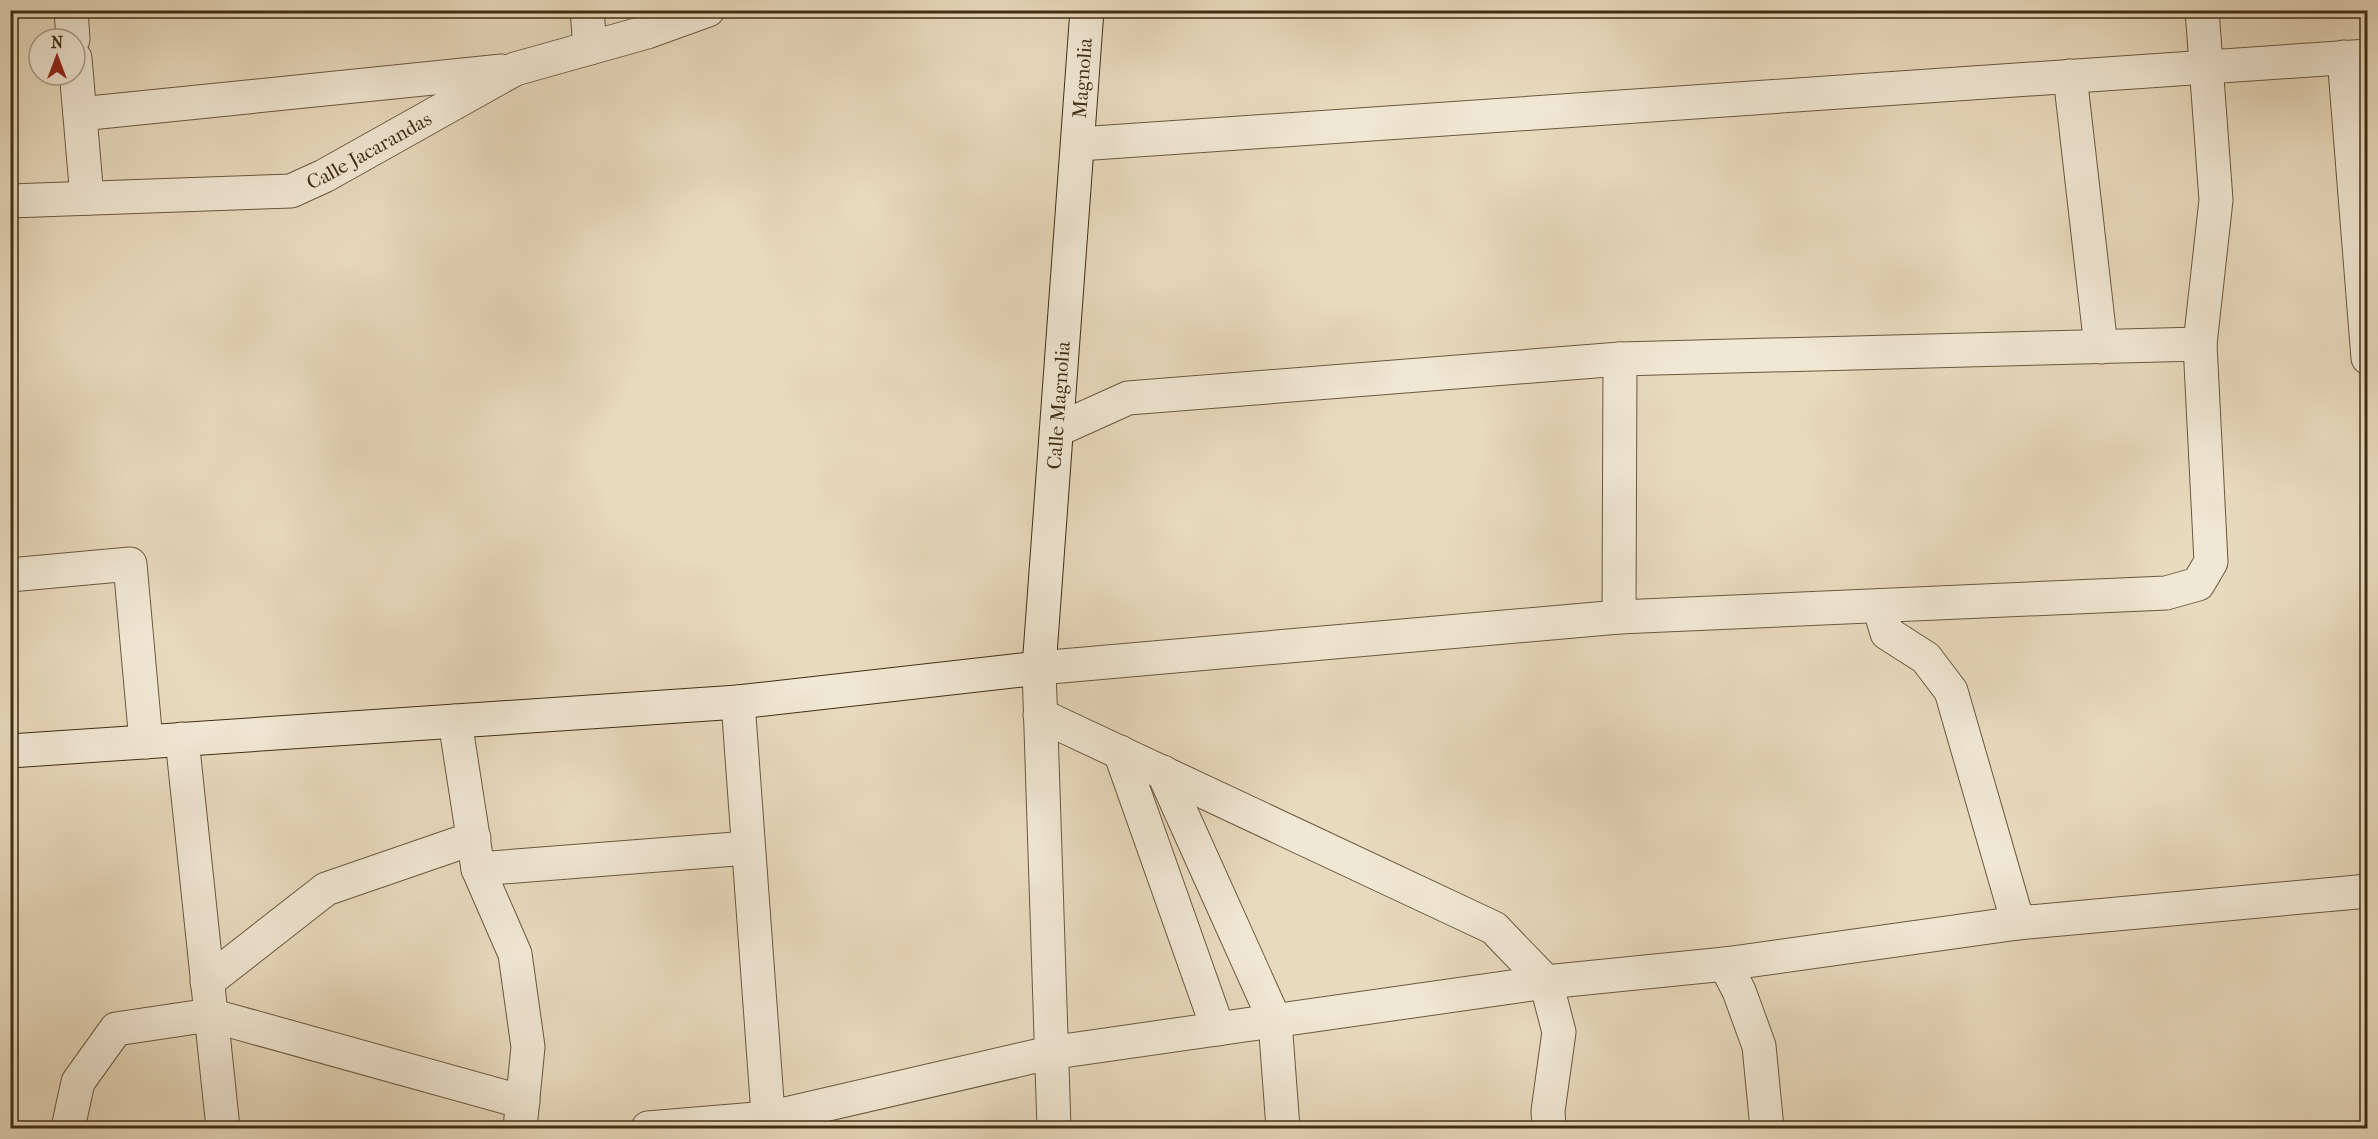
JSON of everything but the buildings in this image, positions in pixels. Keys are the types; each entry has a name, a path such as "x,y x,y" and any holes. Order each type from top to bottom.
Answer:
{"street":[{"path":"71,10 72,27"},
{"path":"587,10 590,48"},
{"name":"Calle Jacarandas","path":"10,201 291,191 324,176 515,69 590,48 708,10"},
{"name":"Magnolia","path":"1079,144 1087,10"},
{"path":"10,751 738,702 1039,668 1619,617 2166,593 2198,584 2211,562 2200,344 2216,200 2204,67 2202,10"},
{"path":"1079,144 2356,56 2367,358"},
{"path":"80,114 515,69"},
{"path":"2070,76 2101,347"},
{"path":"78,87 87,198"},
{"name":"Calle Magnolia","path":"1054,1128 1039,668 1079,144"},
{"path":"1057,430 1128,398 1620,359 2200,344"},
{"path":"1619,617 1620,359"},
{"path":"10,575 130,564 146,742"},
{"path":"1879,606 1887,633 1926,658 1951,691 2018,923"},
{"path":"738,702 769,1123"},
{"path":"1040,715 1494,928 1546,982 1559,1032 1548,1111 1550,1128"},
{"path":"68,1128 78,1082 116,1029 210,1015 522,1115 528,1047 515,954 476,853 455,721"},
{"path":"182,739 223,1128"},
{"path":"1120,752 1218,1029"},
{"path":"1163,772 1275,1020 1283,1128"},
{"path":"207,982 326,889 476,853 748,848"},
{"path":"648,1128 769,1123 1050,1053 1546,982 1725,964 2018,923 2367,891"},
{"path":"1725,964 1740,991 1759,1046 1767,1128"}]}
